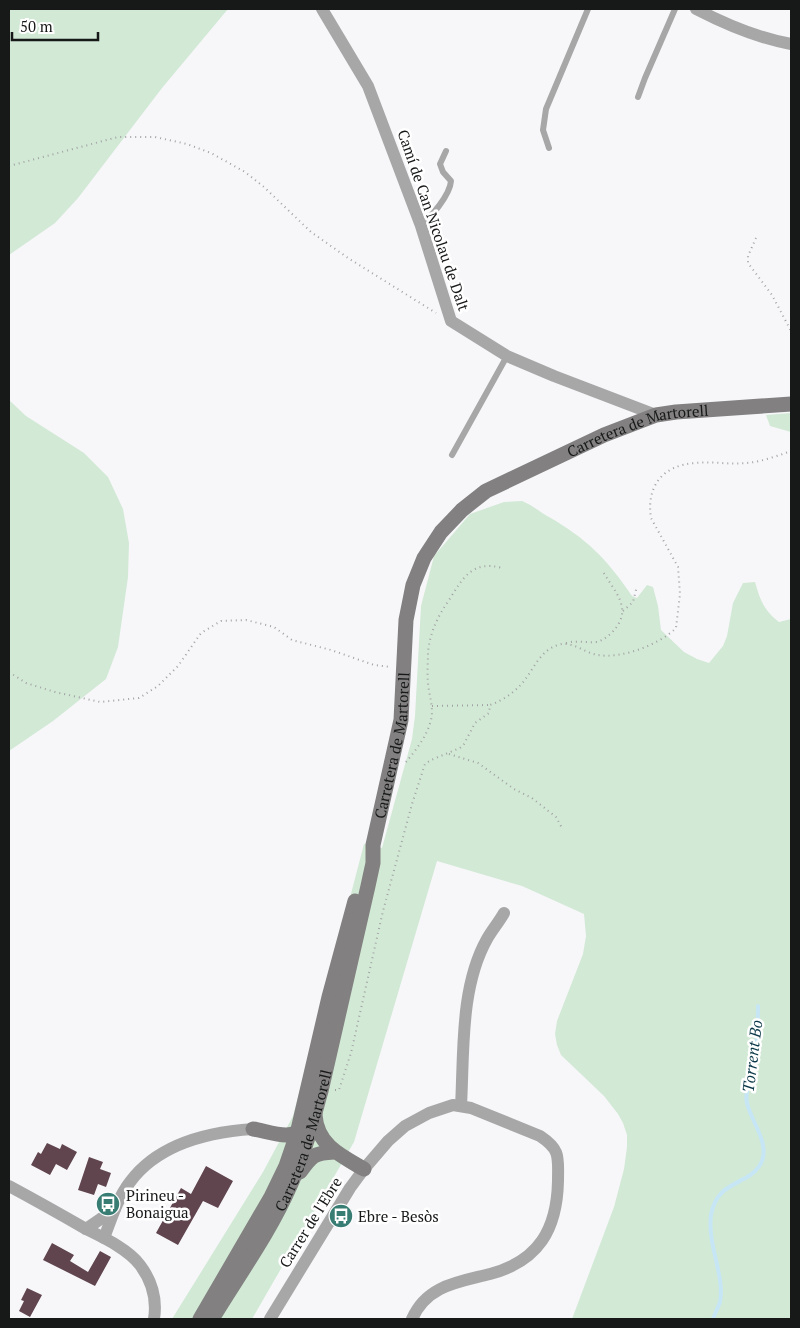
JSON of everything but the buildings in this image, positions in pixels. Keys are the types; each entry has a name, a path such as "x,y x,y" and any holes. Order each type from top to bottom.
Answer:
{"main road":[{"name":"Carretera de Martorell","path":"212,1319 263,1236 292,1182 303,1152 309,1111 321,1091 373,863 373,845 401,720 406,620 413,585 431,545 452,519 473,500 505,482 604,435 656,415 791,404"},
{"path":"200,1319 272,1197 288,1161 297,1134 309,1111 329,996 348,924 373,845"},
{"path":"297,1134 305,1126 312,1103 321,1091"},
{"path":"280,1129 309,1111"},
{"path":"309,1111 320,1133 334,1152 364,1169"},
{"path":"253,1129 268,1125 297,1134 300,1138 299,1156 292,1182"},
{"path":"280,1129 286,1145 288,1161"},
{"path":"292,1182 311,1157 320,1152 334,1152"}],"street":[{"name":"Camí de Can Nicolau de Dalt","path":"322,9 368,86 421,226 451,322 507,356 656,415"},
{"path":"696,9 760,38 791,44"},
{"path":"412,1319 424,1301 436,1291 456,1281 492,1273 514,1265 532,1253 544,1240 556,1206 558,1161 554,1147 540,1136 472,1108 461,1106 468,998 478,961 487,939 504,913"},
{"name":"Carrer de l'Ebre","path":"270,1319 334,1213 364,1169 388,1141 405,1126 429,1113 447,1106 461,1106"},
{"path":"104,1238 115,1210 129,1183 142,1168 157,1157 194,1139 214,1133 253,1129"},
{"path":"9,1186 104,1238 141,1265 154,1291 156,1307 154,1319"},
{"path":"86,1229 115,1210"},
{"path":"115,1210 118,1247"}],"lane":[{"path":"549,148 543,130 546,109 588,9"},
{"path":"638,97 675,9"},
{"path":"421,226 450,188 451,181 440,168 446,150"},
{"path":"452,455 507,356"}],"path":[{"path":"9,166 118,138 155,137 173,140 203,150 245,172 264,187 311,232 348,258 451,322"},
{"path":"756,238 748,256 748,263 772,295 791,331"},
{"path":"566,643 596,655 616,655 652,645 676,628 680,594 678,567 651,518 650,508 651,492 661,477 686,464 705,462 748,463 791,451"},
{"path":"390,775 405,762 420,744 431,722 432,706 428,683 428,654 436,619 457,585 468,573 488,565 502,568"},
{"path":"432,706 490,705 512,694 548,650 557,645 572,641 597,642 612,633 619,624 623,611 620,599 602,570"},
{"path":"623,611 634,602 637,586"},
{"path":"9,672 26,683 55,692 100,702 140,698 158,686 178,666 202,632 221,621 246,620 274,627 292,640 331,650 374,665 404,668"},
{"path":"321,1091 339,1090 351,1053 384,911 412,804 425,764 449,754 464,744 475,723 489,713 490,705"},
{"path":"449,754 478,763 514,789 532,798 556,817 562,828"}],"green space":[{"path":"9,9 228,9 162,88 78,198 55,223 9,255"},
{"path":"9,400 26,416 84,453 108,477 123,509 129,543 128,577 118,647 106,679 53,721 9,751"},
{"path":"791,413 791,432 770,426 766,415"},
{"path":"522,501 562,525 585,542 614,571 632,596 637,598 647,585 653,587 661,630 684,652 697,659 709,663 723,646 727,636 733,603 743,583 755,582 763,604 779,622 791,619 791,1319 572,1319 614,1207 624,1169 627,1147 627,1135 618,1114 604,1096 561,1055 557,1045 555,1034 557,1021 583,954 586,936 584,914 522,886 437,861 354,1142 252,1319 172,1319 263,1172 293,1116 364,844 382,848 412,739 421,606 434,556 470,514 504,502"}],"waterway":[{"name":"Torrent Bo","path":"713,1319 720,1302 721,1292 710,1226 714,1204 719,1195 726,1189 754,1172 760,1165 763,1157 764,1150 760,1134 749,1110 746,1098 755,1055 758,1006"}],"place":[{"name":"Pirineu - Bonaigua","path":"108,1204"},
{"name":"Ebre - Besòs","path":"341,1216"}]}
